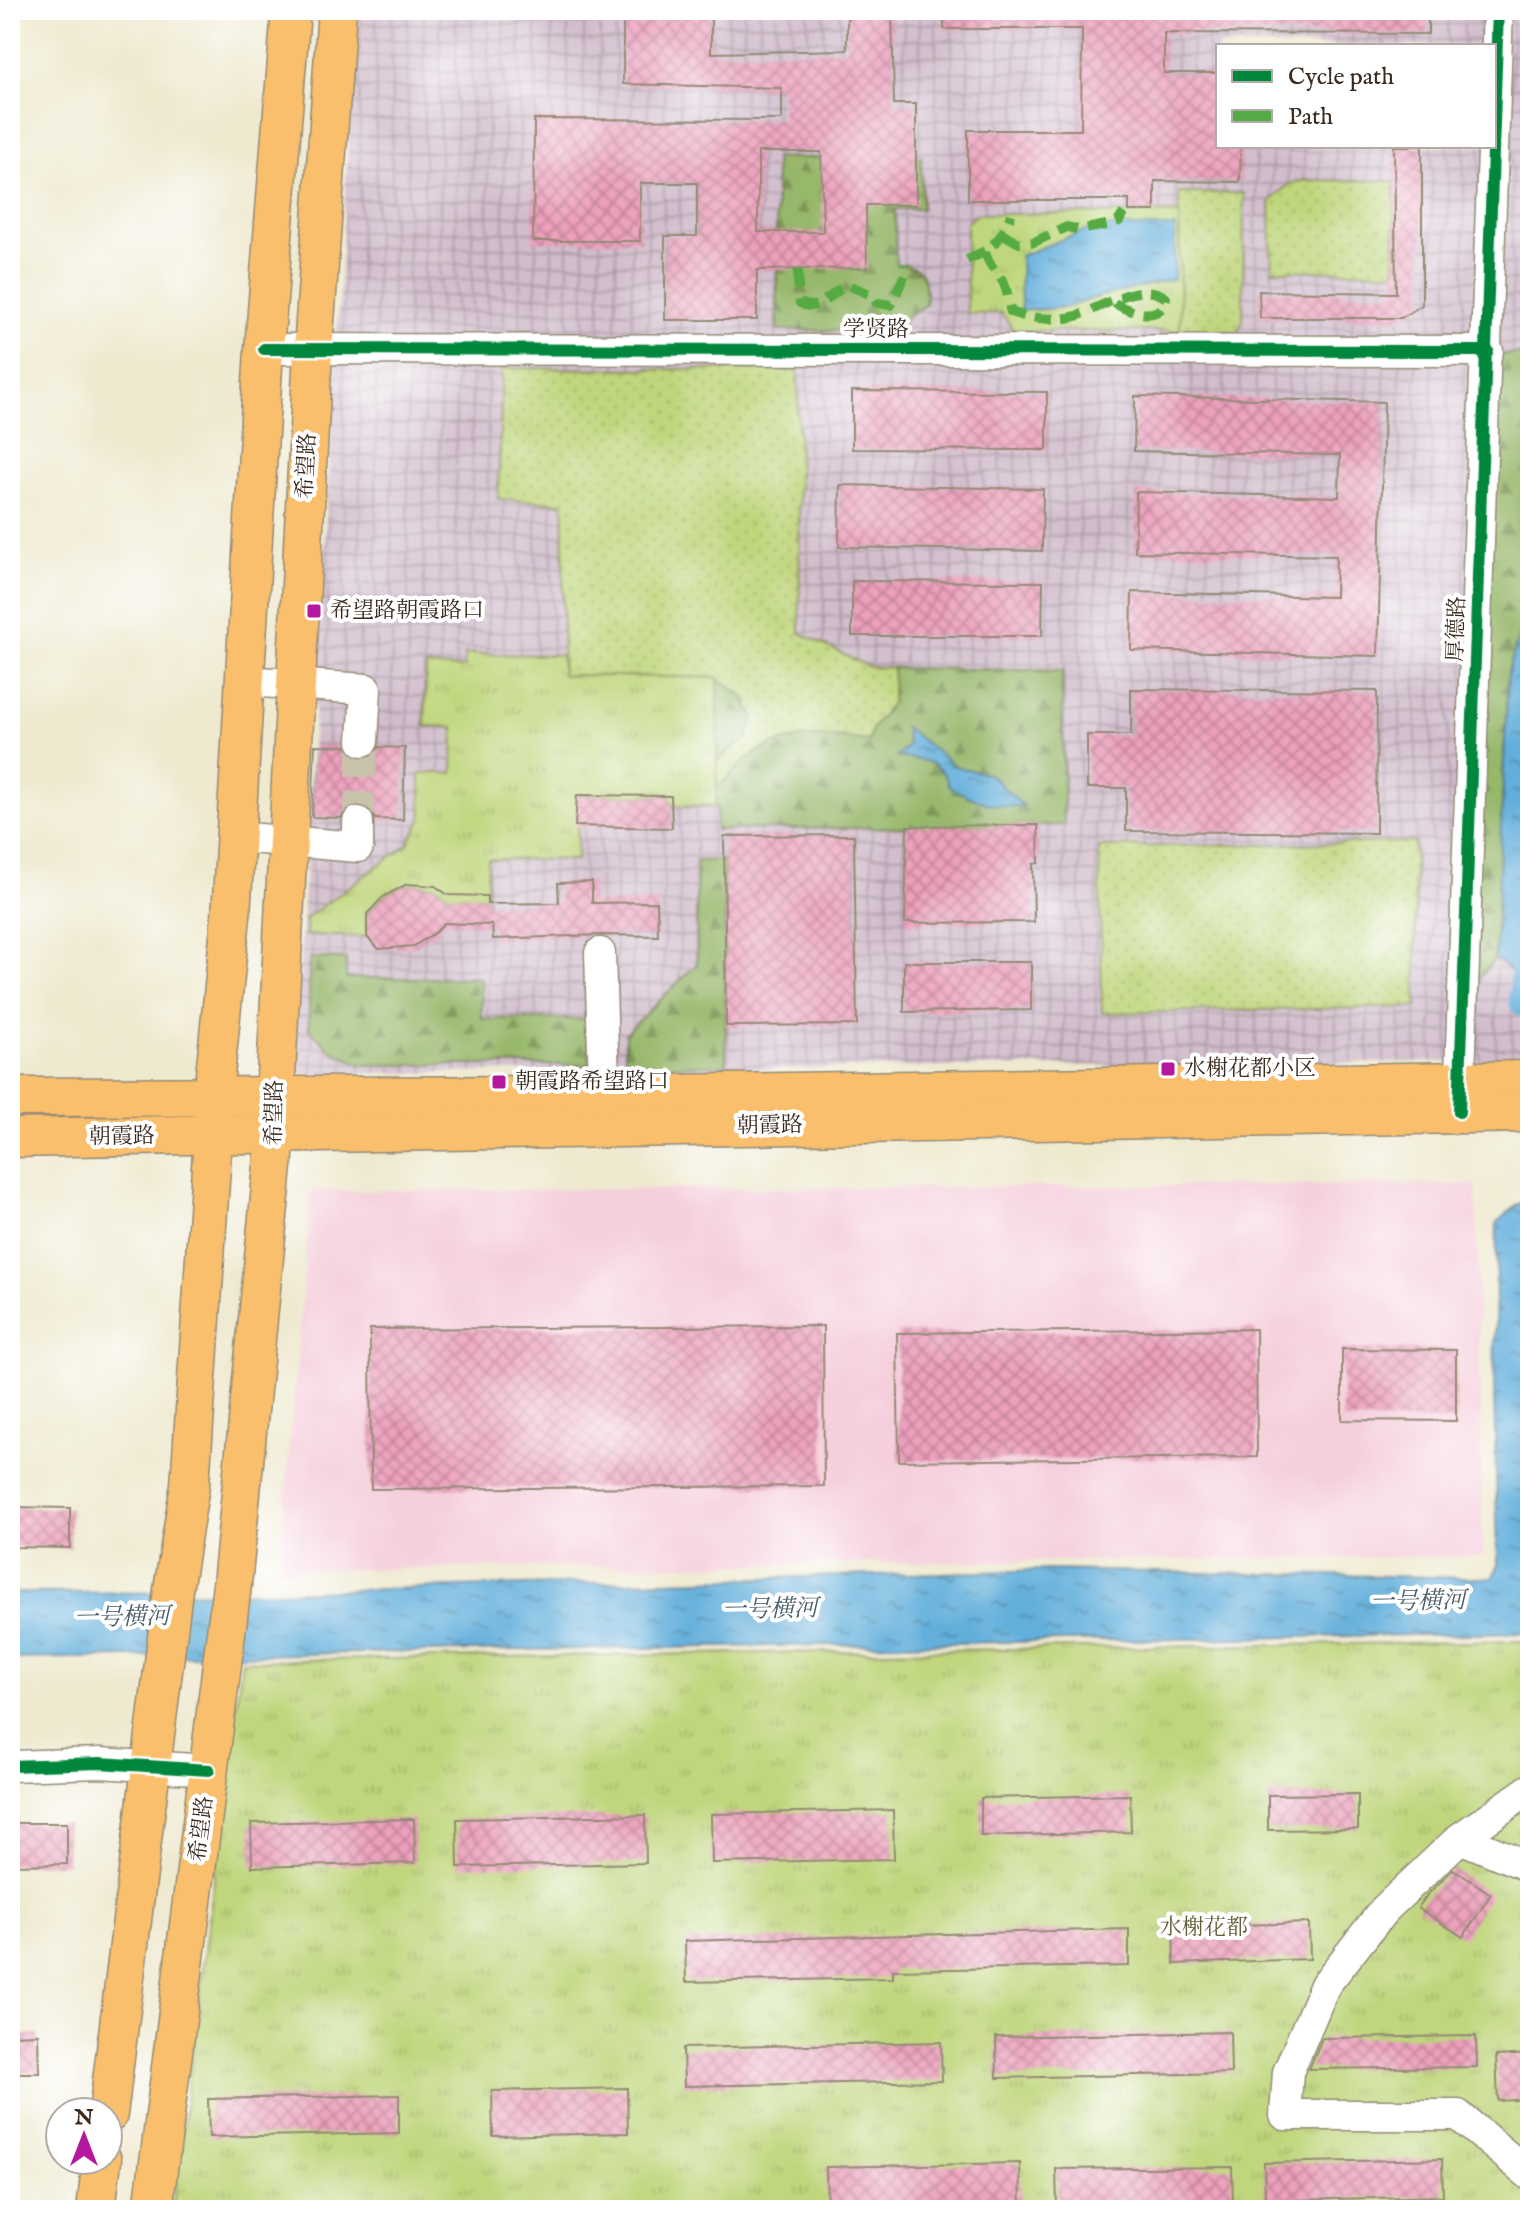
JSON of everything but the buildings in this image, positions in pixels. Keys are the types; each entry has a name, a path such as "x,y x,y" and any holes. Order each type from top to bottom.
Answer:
{"main road":[{"path":"110,2096 173,1590 190,1485 213,1136 213,1095 231,916 264,349 291,10"},
{"name":"希望路","path":"153,2210 223,1668 276,1135 275,1096 313,350 337,10"},
{"name":"朝霞路","path":"10,1138 276,1135 605,1112 1459,1096 1530,1080"},
{"name":"朝霞路","path":"10,1097 275,1096 605,1112"},
{"name":"朝霞路","path":"1459,1096 1530,1113"},
{"path":"96,2210 100,2176"}],"street":[{"name":"厚德路","path":"1496,78 1498,10"},
{"name":"厚德路","path":"1459,1096 1494,148"},
{"name":"学贤路","path":"264,349 1488,351"},
{"path":"244,681 366,689 363,741"},
{"path":"235,837 358,847 358,822"},
{"path":"600,953 605,1112"},
{"path":"10,1766 152,1765 209,1770"},
{"path":"1530,1789 1460,1838 1384,1910 1325,1985 1288,2072 1285,2115 1458,2115 1530,2175"},
{"path":"1460,1838 1530,1867"}],"shaded area":[{"path":"359,10 1530,10 1530,1061 293,1074 348,148"},
{"path":"1476,1184 1483,1556 279,1570 311,1191"}],"green space":[{"path":"921,157 922,209 895,209 896,264 913,267 922,275 926,304 888,331 778,330 775,158"},
{"path":"1306,180 1394,181 1395,272 1272,270 1270,202 1289,184"},
{"path":"1179,193 1244,193 1243,320 1238,331 1180,331"},
{"path":"1179,213 1180,331 1014,331 1002,313 967,314 966,223 977,214"},
{"path":"1497,354 1530,354 1530,599 1508,672 1495,959 1471,987"},
{"path":"502,368 798,370 800,633 869,667 1062,671 907,826 716,830 718,678 562,675 564,503 498,499"},
{"path":"465,654 561,655 562,675 718,678 716,806 671,805 670,796 578,795 577,860 488,859 487,896 447,895 435,886 407,884 383,897 367,914 367,937 306,935 306,918 407,845 422,819 420,773 453,773 454,727 425,726 426,666 464,668"},
{"path":"893,668 1062,671 1064,825 716,830 716,789 748,758 781,742 795,739 839,737 869,741 872,729 892,702","holes":["906,728 955,766 1011,795 1022,806 946,774 928,760 898,757 908,746"]},
{"path":"718,678 744,697 754,717 748,738 716,761"},
{"path":"1414,842 1417,1007 1102,1013 1099,847"},
{"path":"724,860 726,1065 625,1066 625,1034 697,964 696,861"},
{"path":"309,958 346,959 346,978 481,978 482,1019 589,1019 589,1065 363,1065 333,1052 309,1029"},
{"name":"水榭花都","path":"1530,1641 1530,2210 172,2210 242,1661"}],"water":[{"path":"1112,227 1175,227 1174,279 1067,307 1021,311 1020,256 1084,231"},
{"path":"1530,599 1529,985 1495,959 1508,672"},
{"path":"905,727 955,766 990,775 1023,806 994,805 967,796 949,786 941,771 929,762 897,757 908,746"},
{"name":"一号横河","path":"1524,1200 1530,1203 1530,1633 10,1659 10,1593 275,1592 1048,1570 1493,1578 1498,1566 1494,1388 1497,1222"}],"waterway":[{"path":"1528,1000 1530,950"}],"tunnel":[{"path":"358,822 363,741"}],"marked path":[{"path":"1003,234 1019,243 1034,242 1067,227 1080,230 1112,224 1119,221 1124,213"},
{"path":"967,260 995,243 1011,214"},
{"path":"985,252 1004,284 1011,312 1017,314 1067,318 1090,311 1103,305 1116,299 1130,294 1143,291 1155,292 1166,298 1163,306 1150,313 1133,311 1124,308 1117,304 1110,300"},
{"path":"798,270 798,296 800,303 807,306 820,304 848,285 872,295 877,303 891,305 905,274 905,264"}],"cycle path":[{"path":"1496,67 1498,10"},
{"path":"1459,1112 1493,148"},
{"path":"264,349 1488,351"},
{"path":"10,1766 100,1763 209,1770"}],"place":[{"name":"希望路朝霞路口","path":"314,611"},
{"name":"水榭花都小区","path":"1168,1069"},
{"name":"朝霞路希望路口","path":"499,1082"}]}
